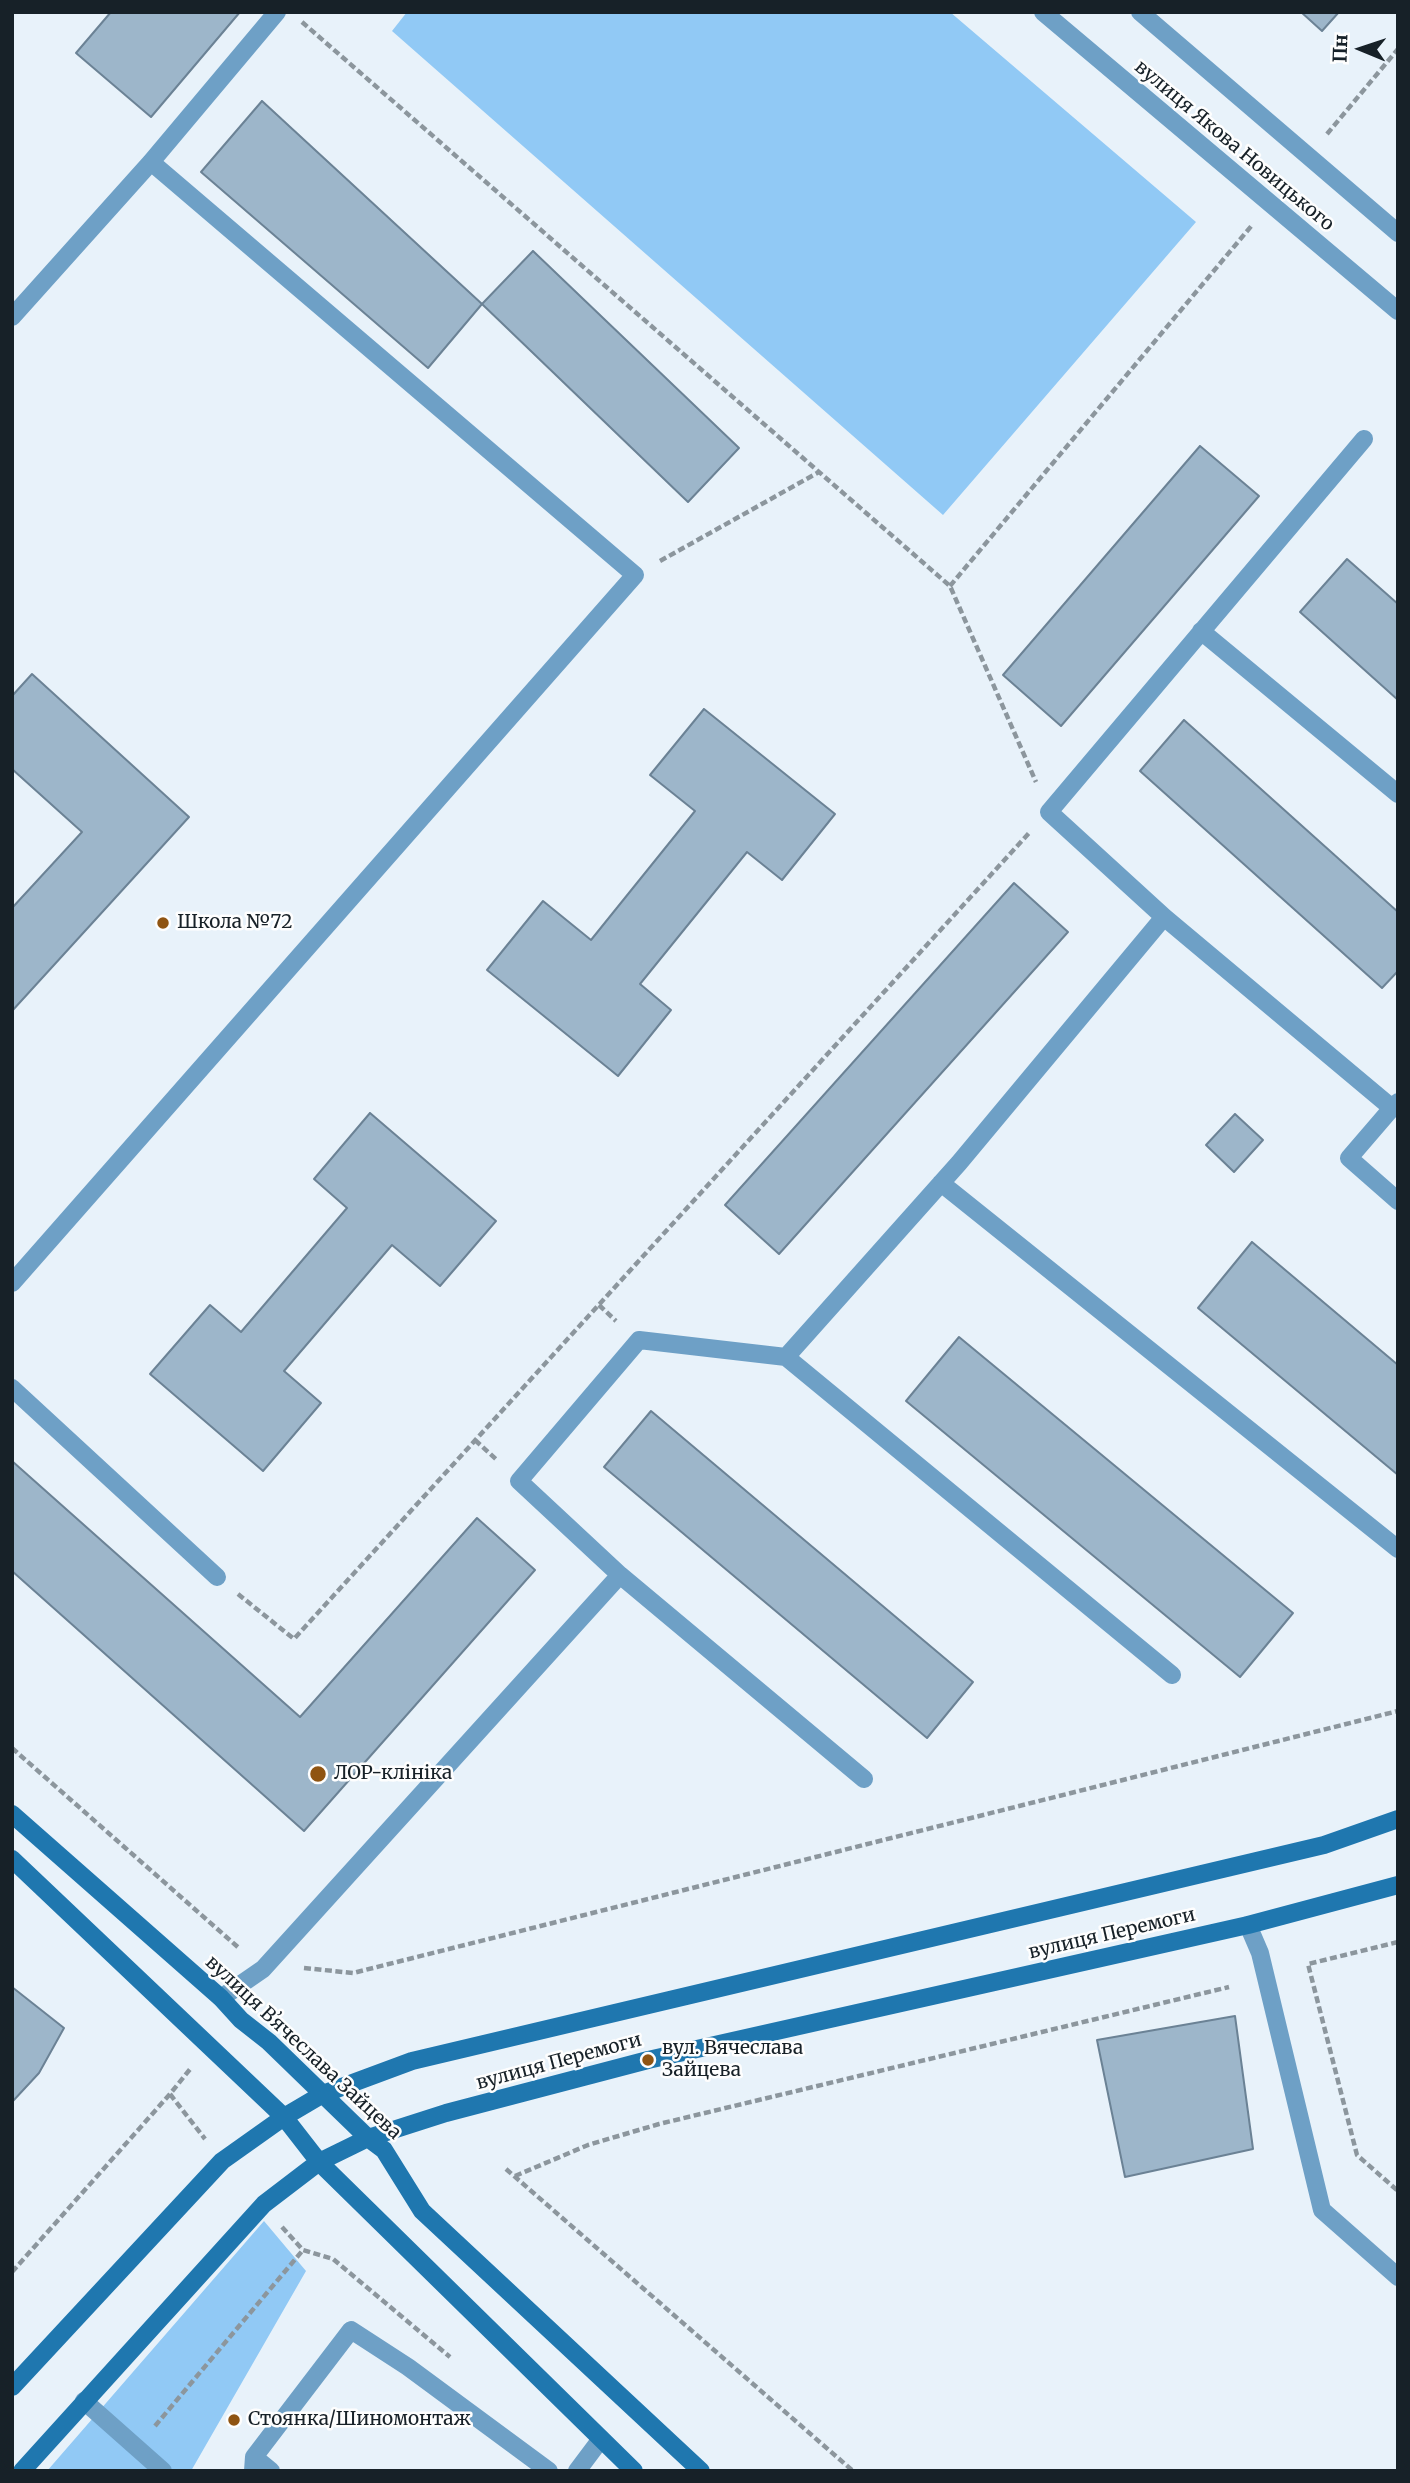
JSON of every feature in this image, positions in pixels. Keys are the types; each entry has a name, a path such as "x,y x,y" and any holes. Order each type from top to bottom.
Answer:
{"main road":[{"name":"вулиця Вʼячеслава Зайцева","path":"12,1814 221,1998 241,2020 269,2042 368,2138 384,2150 422,2211 701,2471"},
{"name":"вулиця Перемоги","path":"12,2387 222,2161 284,2117 323,2094 412,2062 1310,1848 1398,1819"},
{"path":"12,1859 284,2117 319,2162 634,2471"},
{"name":"вулиця Перемоги","path":"22,2471 264,2204 319,2162 368,2138 446,2113 648,2060 1248,1925 1398,1885"}],"street":[{"path":"12,317 151,162 277,12"},
{"name":"вулиця Якова Новицького","path":"1043,12 1398,312"},
{"name":"вулиця Якова Новицького","path":"1140,12 1398,233"},
{"path":"12,1283 635,575 151,162"},
{"path":"1364,439 1049,811 1164,917 1395,1105 1349,1158 1398,1201"},
{"path":"1201,631 1398,794"},
{"path":"786,1357 941,1183 1164,917"},
{"path":"941,1183 1398,1549"},
{"path":"864,1779 620,1575 519,1481 639,1340 786,1357 1172,1675"},
{"path":"12,1388 217,1577"},
{"path":"221,1998 263,1969 620,1575"},
{"path":"1248,1925 1260,1953 1322,2210 1398,2277"},
{"path":"271,2471 254,2464 351,2330 408,2367 549,2471"},
{"path":"84,2401 163,2471"},
{"path":"577,2471 601,2439"}],"path":[{"path":"217,1577 294,1639 1049,811 950,586 301,21"},
{"path":"1309,155 1398,50"},
{"path":"950,586 1270,203"},
{"path":"635,575 819,472"},
{"path":"12,1748 263,1969 299,1968 353,1973 1398,1711"},
{"path":"1398,1941 1308,1964 1357,2155 1398,2192"},
{"path":"514,2176 588,2146 659,2124 1229,1987"},
{"path":"12,2272 170,2094"},
{"path":"506,2169 853,2471"},
{"path":"137,2448 303,2250"}],"shaded area":[{"path":"407,12 950,12 1196,222 943,515 392,31"},
{"path":"264,2221 306,2271 191,2471 47,2471"}],"building":[{"path":"111,12 240,12 151,117 76,53"},
{"path":"1301,12 1339,12 1322,31"},
{"path":"262,101 482,304 428,368 201,172"},
{"path":"533,251 739,448 688,502 482,304"},
{"path":"1200,446 1259,496 1061,726 1003,675"},
{"path":"1347,559 1398,604 1398,700 1300,612"},
{"path":"32,674 189,817 12,1011 12,908 82,832 12,769 12,696"},
{"path":"704,709 835,814 782,880 747,852 640,984 671,1010 618,1076 487,970 543,901 591,940 695,811 650,775"},
{"path":"1184,720 1398,912 1398,971 1382,988 1140,771"},
{"path":"1014,883 1068,932 779,1254 725,1205"},
{"path":"370,1113 496,1221 440,1286 392,1245 284,1371 321,1403 263,1471 150,1374 210,1305 241,1332 347,1208 314,1179"},
{"path":"1235,1114 1263,1140 1234,1172 1206,1145"},
{"path":"1252,1242 1398,1365 1398,1475 1198,1308"},
{"path":"959,1337 1293,1613 1240,1677 906,1401"},
{"path":"651,1411 973,1682 927,1738 604,1467"},
{"path":"12,1461 300,1717 477,1518 535,1570 304,1831 12,1571"},
{"path":"12,1987 64,2028 39,2073 13,2101"},
{"path":"1235,2016 1253,2149 1125,2177 1097,2040"}],"place":[{"name":"Школа №72","path":"163,923"},
{"name":"ЛОР-клініка","path":"318,1774"},
{"name":"вул. Вячеслава Зайцева","path":"648,2060"},
{"name":"Стоянка/Шиномонтаж","path":"234,2420"}]}
